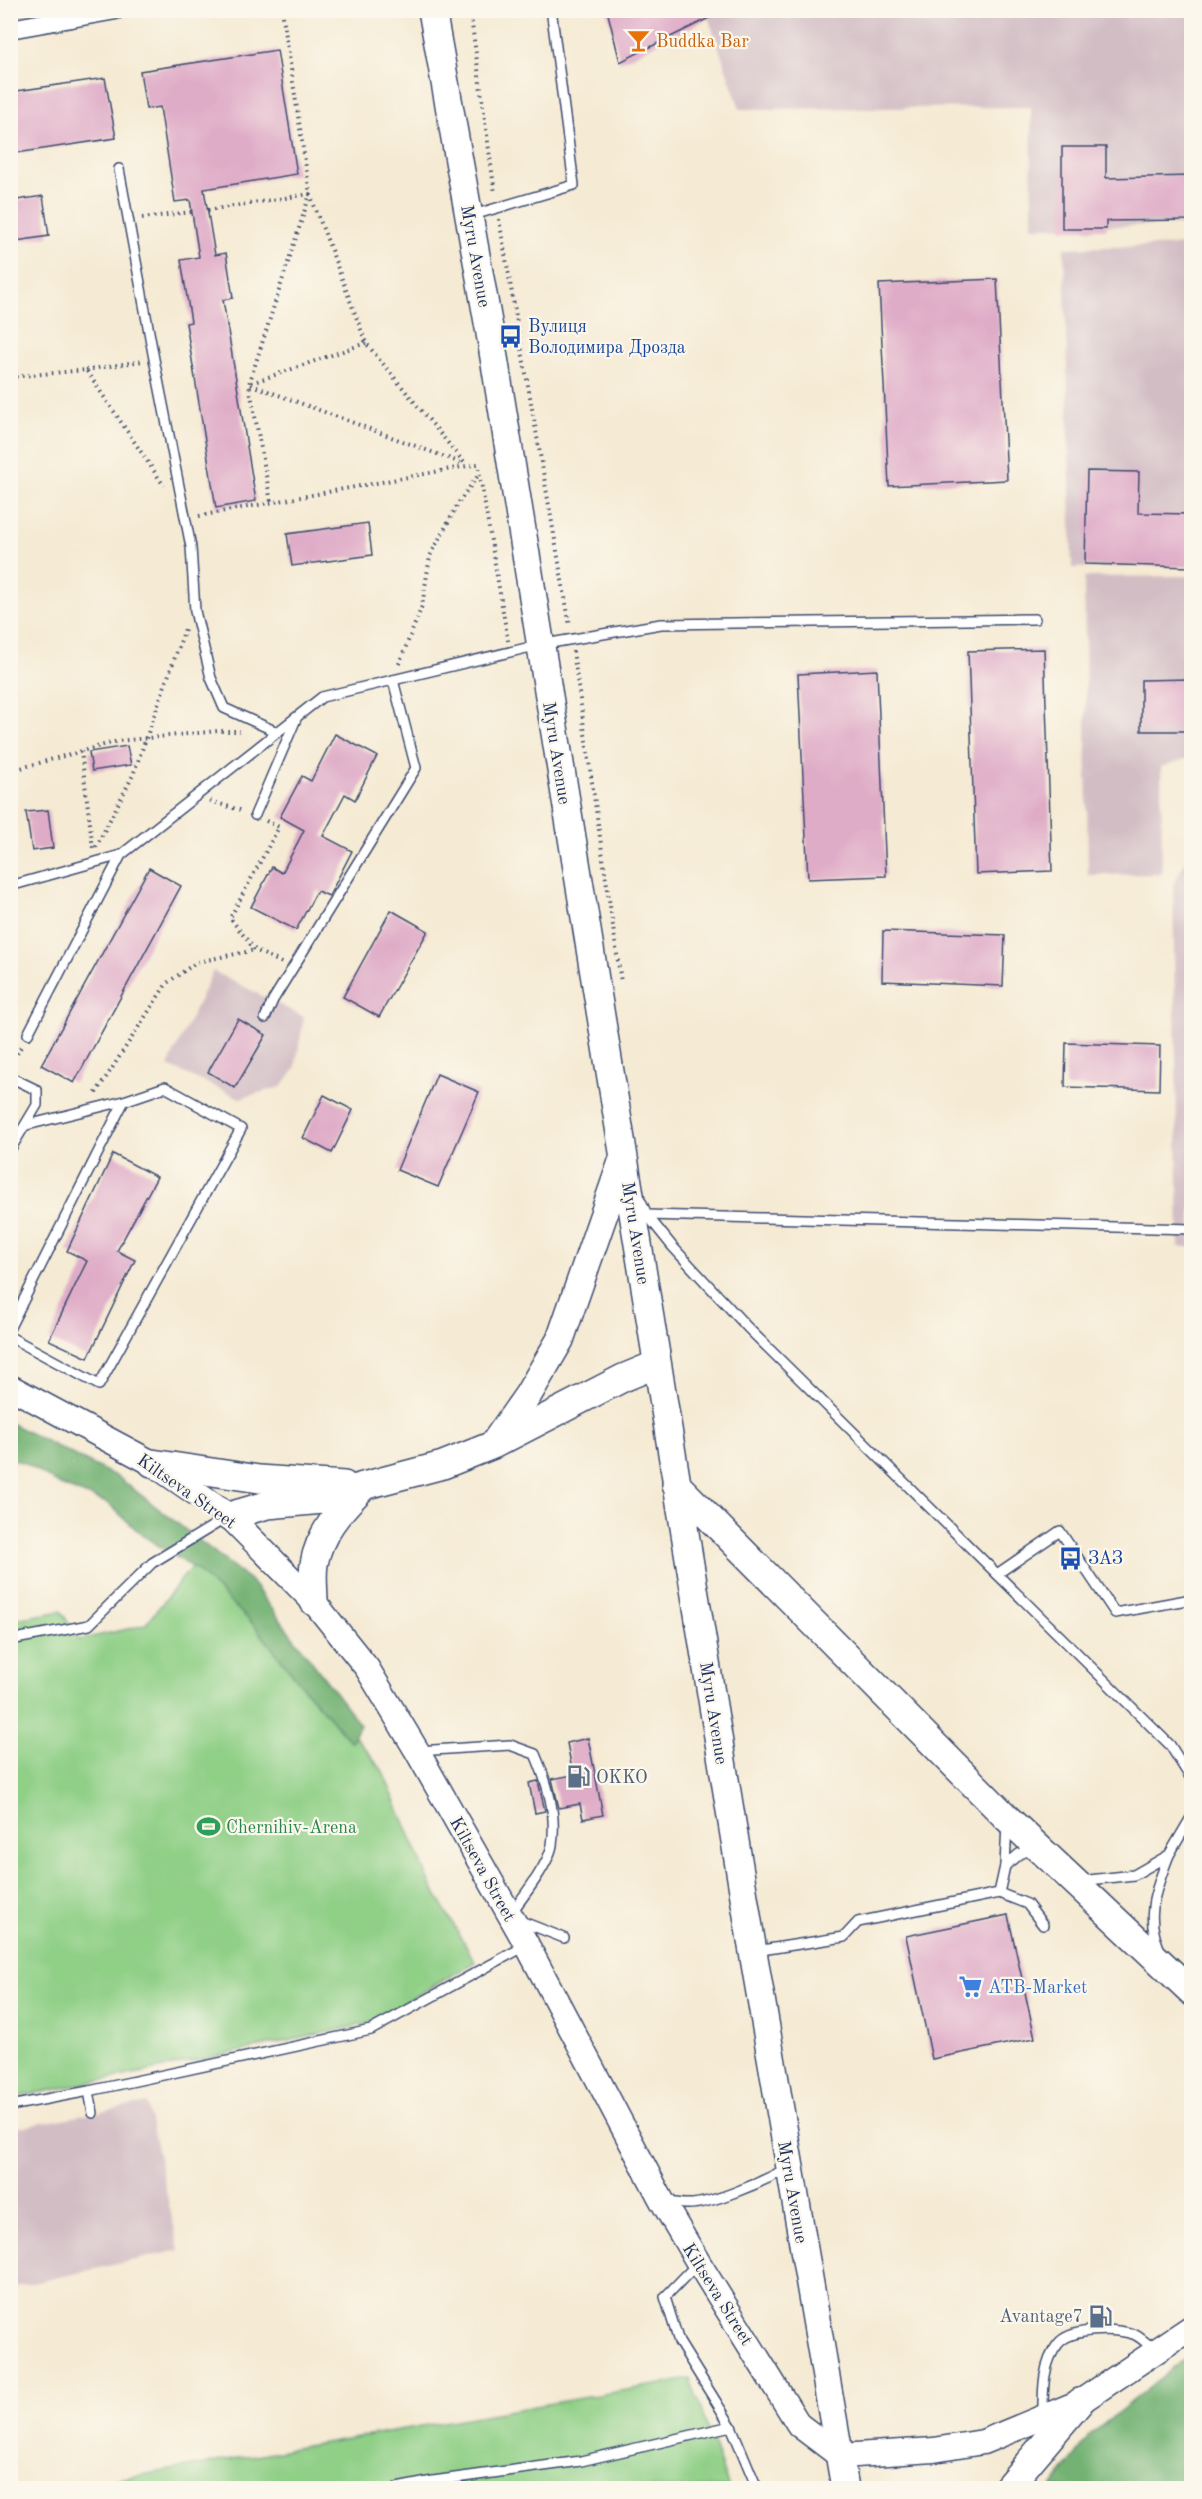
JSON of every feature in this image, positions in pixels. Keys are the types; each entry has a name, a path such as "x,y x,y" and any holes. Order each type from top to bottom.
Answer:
{"main road":[{"name":"Myru Avenue","path":"432,10 469,217 753,1952 845,2488"},
{"path":"493,1445 528,1395 560,1340 624,1157"},
{"path":"229,1516 267,1505 323,1500 363,1486 443,1465 493,1445 657,1364"},
{"name":"Kiltseva Street","path":"10,1387 152,1464 229,1516 315,1602 367,1668 527,1945 661,2199 799,2425 840,2456"},
{"path":"152,1464 259,1479 363,1486"},
{"path":"676,1484 1007,1818 1191,1992"},
{"path":"315,1602 314,1564 323,1536 340,1509 363,1486"},
{"path":"840,2456 934,2450 983,2442 1080,2402 1191,2327"},
{"path":"1006,2488 1080,2402"}],"street":[{"path":"10,29 116,10"}],"lane":[{"path":"469,217 574,186 552,16"},
{"path":"119,169 191,547 195,611 211,678 224,708 277,732"},
{"path":"10,886 121,855 322,697 539,645 661,624 1035,619"},
{"path":"265,1018 273,1000 416,768 393,680"},
{"path":"255,815 297,717"},
{"path":"28,1034 121,855"},
{"path":"10,1077 37,1090 37,1105 10,1150"},
{"path":"10,1337 99,1385 241,1129 165,1087 124,1101 27,1125"},
{"path":"10,1327 15,1308 124,1101"},
{"path":"624,1157 647,1215 672,1246 748,1328 1170,1745 1191,1780"},
{"path":"647,1215 1191,1229"},
{"path":"10,1640 88,1626 152,1563 229,1516"},
{"path":"997,1574 1060,1530 1115,1613 1191,1599"},
{"path":"417,1751 510,1746 535,1754 546,1780 553,1809 552,1846 537,1876 509,1917 564,1938"},
{"path":"1170,1972 1154,1937 1152,1902 1169,1855 1191,1816"},
{"path":"999,1893 1005,1866 1007,1818"},
{"path":"1005,1866 1019,1854 1037,1846"},
{"path":"1074,1881 1134,1875 1169,1855"},
{"path":"753,1952 844,1937 858,1922 999,1893 1027,1904 1043,1925"},
{"path":"10,2106 371,2030 527,1945"},
{"path":"89,2091 93,2113"},
{"path":"661,2199 686,2205 723,2197 789,2168"},
{"path":"699,2262 665,2297 679,2342 731,2426 757,2488"},
{"path":"1043,2418 1046,2366 1059,2343 1074,2335 1099,2329 1135,2334 1155,2351"},
{"path":"397,2488 433,2481 581,2462 731,2426"}],"path":[{"path":"282,10 310,194 366,343 466,465"},
{"path":"470,10 497,208 572,639 622,992"},
{"path":"208,210 310,194"},
{"path":"271,502 249,384 310,194"},
{"path":"128,219 192,212"},
{"path":"249,384 366,343"},
{"path":"10,377 86,370 154,359"},
{"path":"86,370 165,489"},
{"path":"249,384 466,465"},
{"path":"185,519 478,464 510,652"},
{"path":"393,680 422,606 430,556 459,502 479,473"},
{"path":"81,751 94,852 133,775 185,628"},
{"path":"10,771 118,741 218,731 241,731"},
{"path":"195,796 255,815 279,827 230,918 255,950 294,968"},
{"path":"94,1096 167,983 196,962 255,950"},
{"path":"10,1065 28,1034"}],"shaded area":[{"path":"11,10 51,10 51,11 11,18"},
{"path":"706,11 1191,11 1191,225 1032,227 1031,107 740,109"},
{"path":"1191,245 1191,565 1072,568 1064,248"},
{"path":"1191,576 1191,757 1161,767 1162,874 1088,875 1084,577"},
{"path":"1191,850 1191,1247 1179,1247 1173,885"},
{"path":"213,971 304,1017 295,1069 281,1087 240,1098 168,1066"},
{"path":"147,2103 179,2250 11,2288 10,2129"}],"green space":[{"path":"10,1423 119,1478 250,1580 360,1725 351,1742 306,1691 255,1626 198,1571 142,1535 109,1504 60,1485 25,1463 11,1459"},
{"name":"Chernihiv-Arena","path":"192,1566 243,1609 306,1675 382,1770 431,1885 475,1962 370,2023 11,2098 11,1620 61,1611 79,1640 145,1625"},
{"path":"1191,2354 1191,2488 1052,2488 1089,2436"},
{"path":"690,2379 729,2488 67,2488"}],"building":[{"name":"Buddka Bar","path":"607,10 682,10 685,15 698,10 716,10 717,14 620,62"},
{"path":"277,50 297,174 204,189 215,255 226,253 233,298 223,300 256,501 216,508 186,323 191,322 181,260 199,257 190,200 175,202 160,107 146,109 140,71"},
{"path":"105,78 116,138 10,154 10,92"},
{"path":"1062,147 1106,147 1106,178 1191,176 1191,220 1106,221 1106,229 1062,229"},
{"path":"43,196 49,236 10,242 10,201"},
{"path":"997,279 1007,480 889,486 879,284"},
{"path":"1087,471 1139,472 1138,513 1191,514 1191,567 1085,564"},
{"path":"368,523 372,555 292,566 287,534"},
{"path":"1044,649 1052,871 976,874 968,651"},
{"path":"877,670 886,876 808,879 798,674"},
{"path":"1191,679 1191,731 1141,731 1141,680"},
{"path":"335,734 377,756 355,800 345,794 323,836 352,851 329,896 317,891 296,930 251,907 272,867 282,873 304,830 280,817 302,776 311,781"},
{"path":"127,746 131,765 92,771 89,752"},
{"path":"48,810 53,848 32,851 26,812"},
{"path":"149,868 181,886 74,1083 41,1065"},
{"path":"391,910 428,931 379,1017 343,997"},
{"path":"883,931 1005,935 1003,986 882,981"},
{"path":"238,1019 266,1035 235,1088 208,1072"},
{"path":"1066,1043 1160,1046 1159,1090 1065,1087"},
{"path":"437,1074 479,1092 438,1187 397,1170"},
{"path":"324,1095 353,1110 332,1153 303,1138"},
{"path":"113,1154 157,1177 117,1251 135,1260 88,1358 49,1340 87,1261 67,1251"},
{"name":"OKKO","path":"588,1738 603,1815 583,1819 580,1804 559,1808 552,1779 573,1775 567,1743"},
{"path":"538,1781 545,1811 535,1813 529,1783"},
{"name":"ATB-Market","path":"1008,1915 1035,2038 932,2059 906,1936"}],"place":[{"name":"Buddka Bar","path":"638,41"},
{"name":"Вулиця Володимира Дрозда","path":"510,336"},
{"name":"ЗАЗ","path":"1070,1558"},
{"name":"OKKO","path":"578,1777"},
{"name":"Chernihiv-Arena","path":"208,1827"},
{"name":"ATB-Market","path":"970,1987"},
{"name":"Avantage7","path":"1101,2316"}]}
